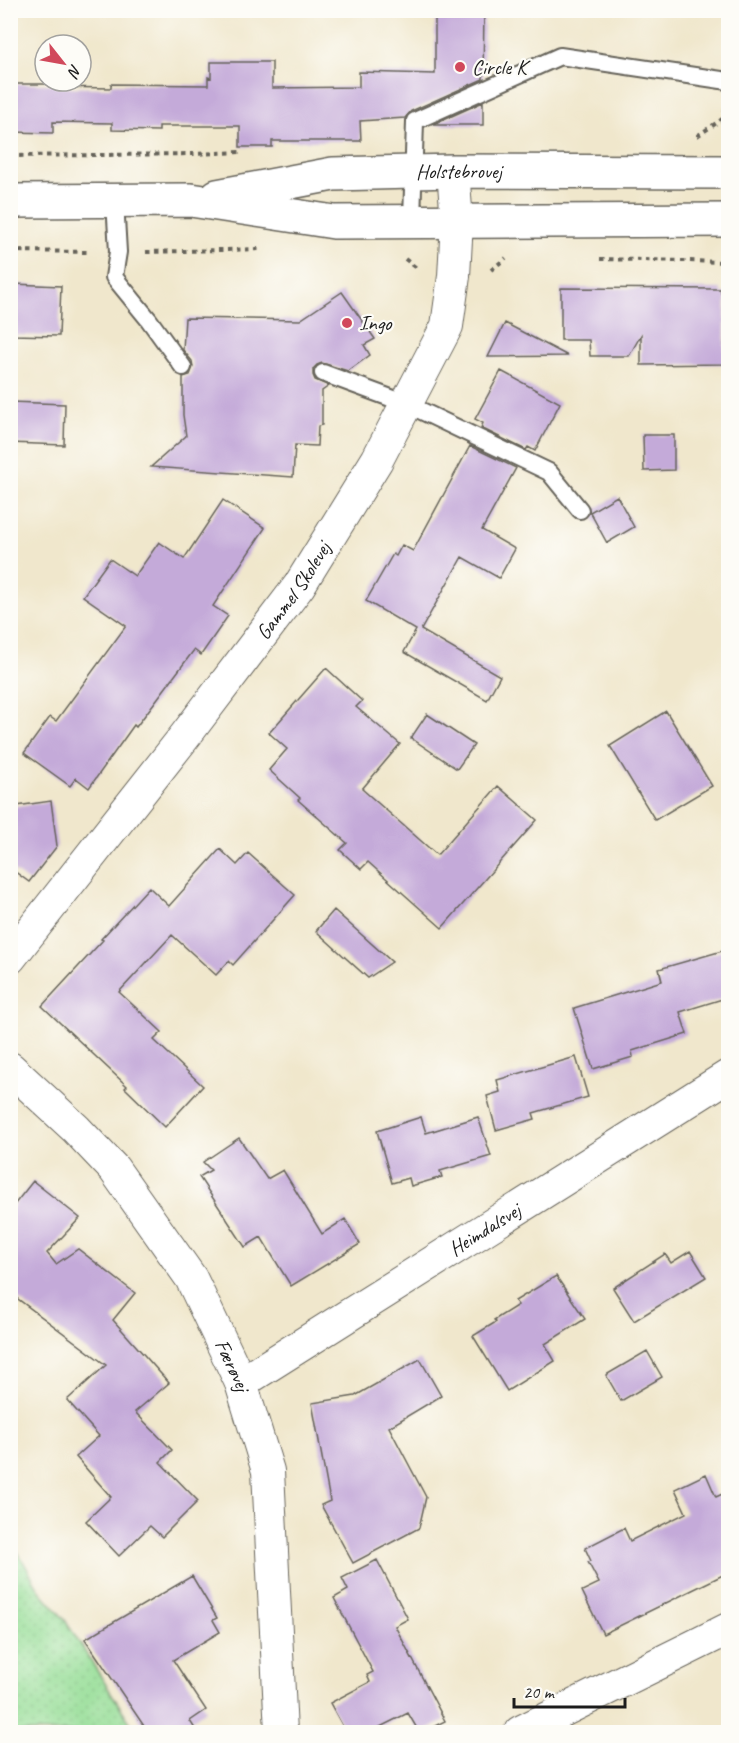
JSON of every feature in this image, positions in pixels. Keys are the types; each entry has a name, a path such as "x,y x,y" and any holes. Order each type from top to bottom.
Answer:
{"main road":[{"name":"Holstebrovej","path":"191,201 333,174 453,171 729,172"},
{"name":"Holstebrovej","path":"10,201 191,201 334,222 729,220"}],"street":[{"name":"Gammel Skolevej","path":"10,958 185,736 299,586 377,460 447,326 454,276 457,221 453,171"},
{"name":"Færøvej","path":"10,1068 76,1129 114,1169 191,1278 241,1383 268,1471 281,1732"},
{"name":"Heimdalsvej","path":"241,1383 729,1076"},
{"path":"520,1732 729,1629"}],"lane":[{"path":"412,221 415,121 560,56 729,81"},
{"path":"115,201 118,252 114,277 149,320 183,368"},
{"path":"323,373 406,404 549,472 580,510"}],"path":[{"path":"10,156 249,152"},
{"path":"10,251 267,250"},
{"path":"399,254 427,275"},
{"path":"490,270 507,257"},
{"path":"589,259 729,262"}],"green space":[{"path":"11,1540 40,1591 65,1620 136,1732 11,1732"}],"building":[{"path":"435,10 484,10 483,79 411,111 405,118 360,121 361,141 272,141 272,147 240,147 240,126 159,126 159,131 112,130 112,123 53,122 53,133 10,132 10,84 33,84 33,93 93,93 93,88 111,88 111,84 208,85 208,77 211,78 211,62 272,62 272,88 359,87 359,72 435,74"},
{"path":"483,102 483,125 434,125 434,124"},
{"path":"13,284 61,286 59,336 12,335"},
{"path":"561,288 721,289 721,293 726,293 724,364 641,365 641,335 629,356 590,356 589,340 561,340"},
{"path":"342,292 375,339 364,345 370,355 348,371 322,363 313,369 315,380 329,386 322,391 322,425 318,426 317,446 295,445 293,477 151,467 186,436 183,415 183,377 190,375 193,367 192,361 183,350 185,318 300,320"},
{"path":"505,323 568,356 488,357"},
{"path":"501,371 560,403 535,451 528,447 526,450 481,428 483,423 475,419"},
{"path":"10,402 65,404 64,445 10,443"},
{"path":"643,435 674,435 674,470 644,471"},
{"path":"470,446 516,468 482,530 515,549 499,578 462,557 421,630 500,676 487,700 404,652 416,630 366,601 393,554 396,556 402,545 413,551"},
{"path":"617,496 634,527 607,543 590,512"},
{"path":"223,500 265,528 213,606 228,616 201,655 194,650 136,727 134,725 89,788 76,778 70,786 24,753 50,717 56,721 126,626 83,596 110,559 135,576 159,542 184,559"},
{"path":"326,668 362,701 356,707 400,744 362,789 437,855 498,786 537,820 442,928 368,862 361,869 340,850 347,843 298,800 300,798 269,770 287,749 269,733"},
{"path":"666,711 712,786 655,820 610,746"},
{"path":"427,714 474,745 457,769 411,738"},
{"path":"51,801 57,846 29,882 10,868 10,807"},
{"path":"220,849 237,865 248,853 295,895 233,965 229,961 216,975 172,935 119,992 162,1032 154,1040 203,1086 165,1127 125,1088 127,1086 42,1006 149,887 169,906"},
{"path":"334,910 392,962 368,978 316,931"},
{"path":"729,949 729,997 680,1012 687,1034 632,1051 633,1057 593,1069 574,1008 662,981 659,969"},
{"path":"576,1057 588,1097 533,1113 535,1119 496,1130 487,1096 500,1092 497,1080"},
{"path":"421,1117 426,1133 478,1117 491,1156 440,1171 442,1177 411,1186 409,1178 392,1183 377,1131"},
{"path":"239,1138 267,1179 283,1170 322,1234 345,1219 360,1244 291,1286 261,1237 245,1247 199,1177 211,1170 203,1162"},
{"path":"33,1181 80,1218 47,1253 56,1264 78,1249 135,1293 113,1320 169,1383 135,1412 172,1450 160,1462 198,1501 162,1537 150,1526 119,1556 86,1521 111,1497 76,1457 99,1436 67,1400 106,1365 10,1293 10,1210"},
{"path":"690,1251 706,1277 634,1321 613,1288 665,1254 671,1263"},
{"path":"556,1276 585,1319 545,1344 555,1361 507,1391 473,1336 518,1305 515,1301"},
{"path":"647,1351 662,1377 621,1401 606,1375"},
{"path":"420,1359 441,1396 389,1427 426,1497 419,1528 353,1563 321,1505 330,1501 312,1403 355,1396"},
{"path":"706,1474 716,1497 729,1491 729,1572 603,1634 582,1591 599,1583 588,1562 591,1561 585,1548 624,1528 630,1541 686,1513 675,1489"},
{"path":"377,1560 408,1619 395,1626 445,1721 423,1732 419,1732 408,1713 370,1732 346,1732 330,1703 370,1682 367,1675 373,1672 334,1598 348,1590 342,1578"},
{"path":"192,1576 217,1618 213,1620 220,1632 173,1660 206,1710 190,1721 197,1732 148,1732 85,1639"}],"place":[{"name":"Circle K","path":"460,67"},
{"name":"Ingo","path":"347,323"}]}
